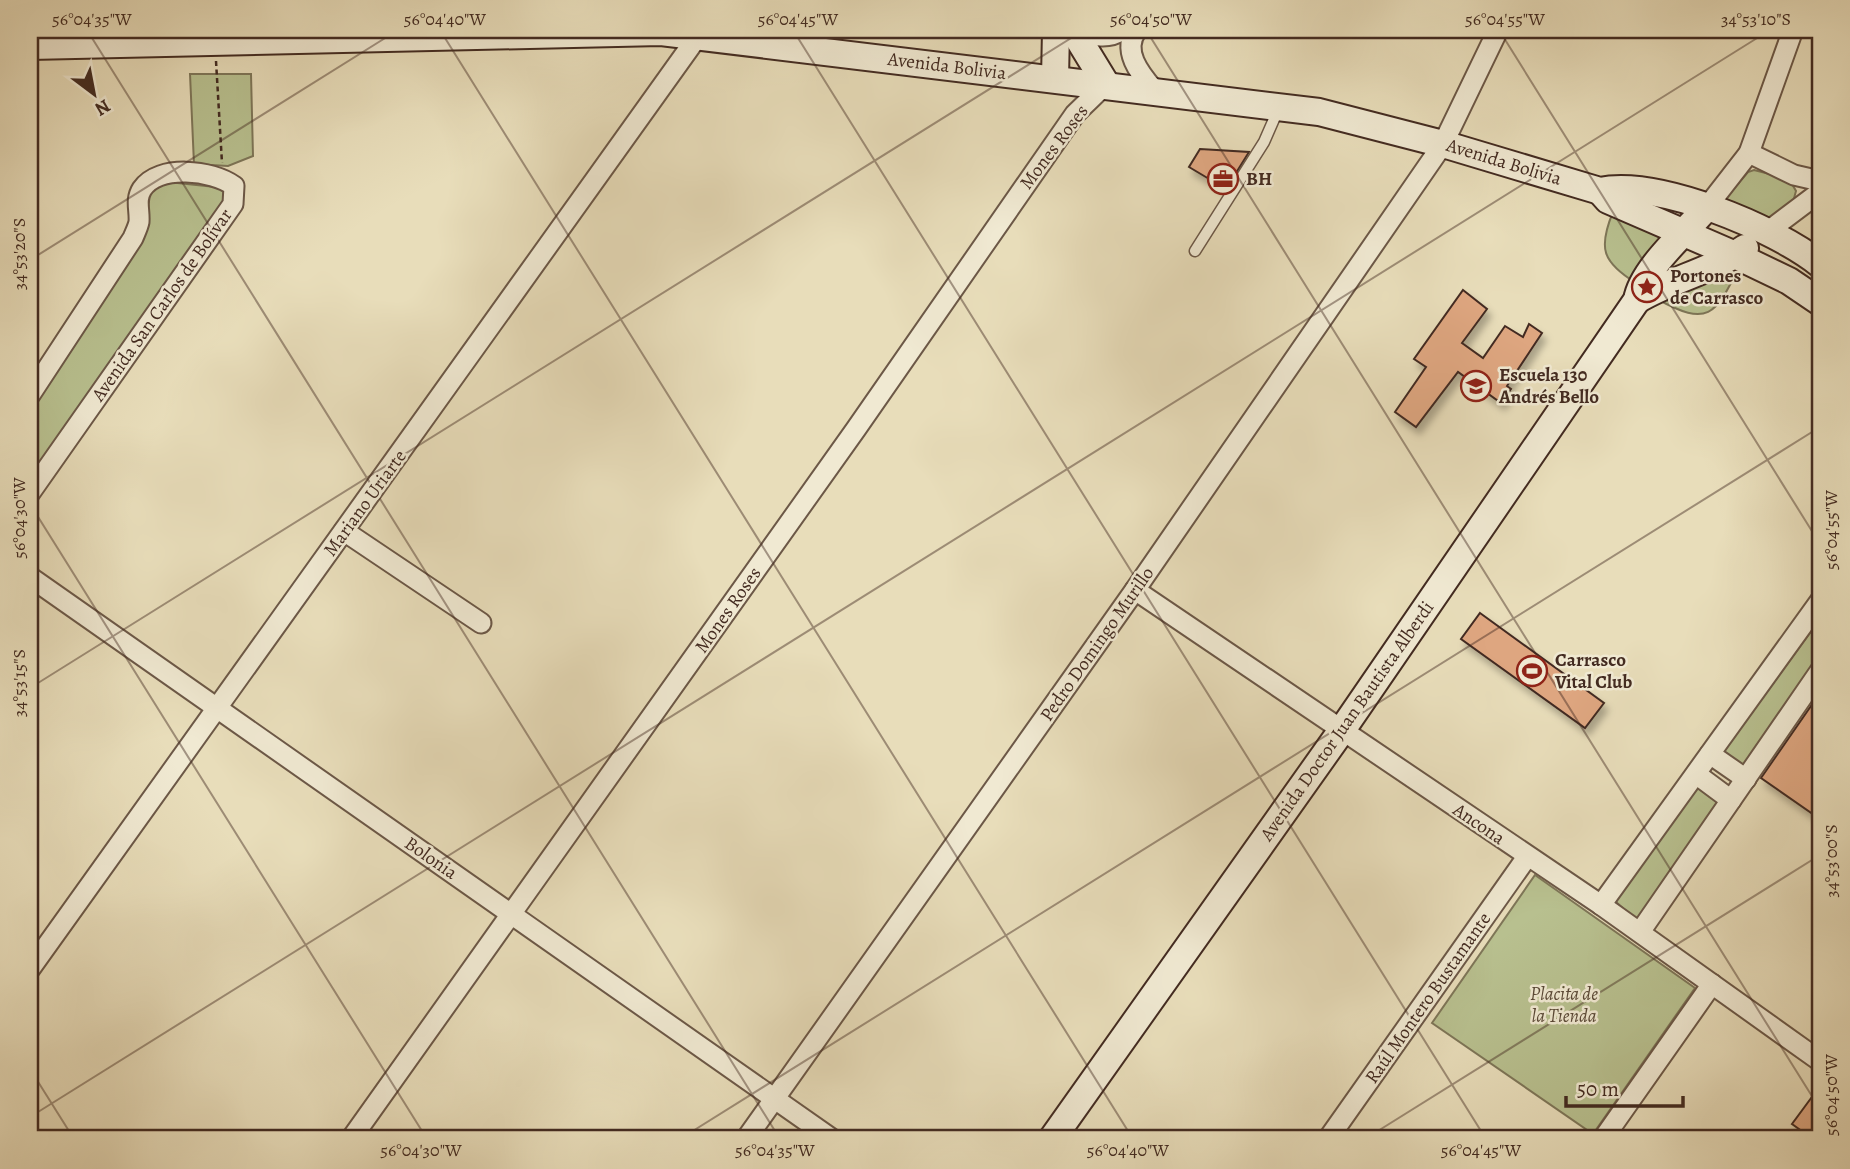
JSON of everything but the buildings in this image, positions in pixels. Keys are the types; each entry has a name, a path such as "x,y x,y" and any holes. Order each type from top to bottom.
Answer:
{"street":[{"path":"1055,79 1056,30"},
{"path":"1075,30 1091,36 1110,36 1123,30"},
{"path":"1075,30 1106,84"},
{"path":"1137,30 1132,36 1133,59 1154,90"},
{"name":"Pedro Domingo Murillo","path":"746,1139 1135,590 1443,144 1498,30"},
{"path":"1707,207 1749,153 1793,30"},
{"name":"Avenida Bolivia","path":"30,46 238,33 660,31 1106,84 1354,119 1600,191 1617,188 1707,207 1767,232 1820,264"},
{"name":"Mariano Uriarte","path":"30,969 698,36"},
{"name":"Mones Roses","path":"351,1139 513,915 1075,114 1106,84"},
{"path":"1749,153 1794,175 1820,181"},
{"name":"Avenida San Carlos de Bolívar","path":"30,395 134,238 139,221 137,206 141,191 153,178 170,172 223,178 234,186 233,204 30,492"},
{"name":"Avenida Bolivia","path":"1600,191 1608,200 1789,281 1820,302"},
{"path":"1767,232 1820,192"},
{"name":"Avenida Doctor Juan Bautista Alberdi","path":"1637,300 1638,292 1655,266 1707,207"},
{"name":"Avenida Doctor Juan Bautista Alberdi","path":"1052,1139 1342,730 1637,300 1673,280 1716,266 1767,232"},
{"path":"344,531 481,623"},
{"name":"Bolonia","path":"30,577 216,710 832,1139"},
{"name":"Ancona","path":"1135,590 1601,905 1820,1061"},
{"path":"1601,905 1820,601"},
{"path":"1640,932 1820,671"},
{"path":"1710,754 1746,779"},
{"path":"1696,774 1731,800"},
{"name":"Raúl Montero Bustamante","path":"1328,1139 1527,857"},
{"path":"1603,1139 1712,984"}],"lane":[{"path":"1195,251 1264,142 1280,107"}],"path":[{"path":"223,178 216,50 238,33"}],"green space":[{"path":"190,74 251,74 253,156 228,166 194,164"},
{"path":"1754,170 1789,179 1796,191 1793,202 1768,220 1724,200 1748,172"},
{"path":"168,182 225,188 229,195 30,485 30,410 94,315 147,198 154,189"},
{"path":"1613,212 1643,223 1659,238 1661,245 1636,283 1616,268 1606,253 1605,235"},
{"path":"1739,267 1723,297 1708,312 1688,313 1657,299"},
{"path":"1820,619 1820,662 1747,769 1724,753 1725,749"},
{"path":"1697,787 1723,803 1649,916 1636,920 1615,901"},
{"name":"Placita de la Tienda","path":"1535,875 1695,988 1593,1134 1432,1023"}],"place":[{"name":"BH","path":"1223,179"},
{"name":"Portones de Carrasco","path":"1647,287"},
{"name":"Escuela 130 Andrés Bello","path":"1476,386"},
{"name":"Carrasco Vital Club","path":"1532,671"}]}
